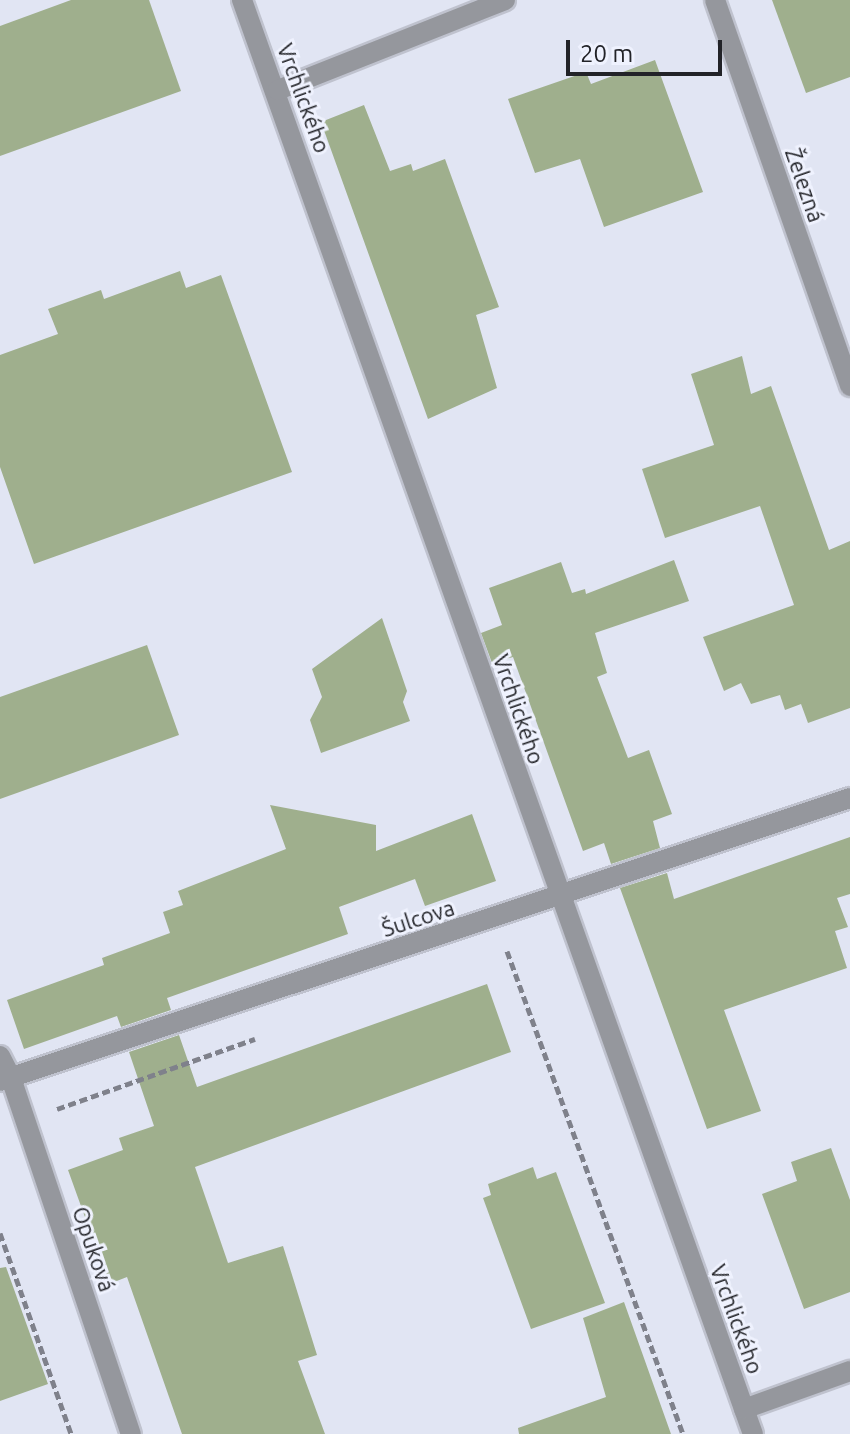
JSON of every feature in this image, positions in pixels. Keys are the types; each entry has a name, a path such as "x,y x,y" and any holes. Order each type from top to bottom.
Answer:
{"street":[{"name":"Vrchlického","path":"242,0 278,90 559,897 753,1434"},
{"path":"278,90 505,0"},
{"name":"Železná","path":"715,0 850,386"},
{"name":"Šulcova","path":"6,1080 850,798"},
{"name":"Opuková","path":"0,1056 131,1434"},
{"path":"744,1409 850,1371"}],"path":[{"path":"492,956 507,951 683,1434"},
{"path":"41,1114 267,1035"},
{"path":"0,1233 71,1434"}],"building":[{"path":"71,0 149,0 181,91 0,156 0,26"},
{"path":"772,0 850,0 850,77 806,93"},
{"path":"655,60 703,192 604,227 580,159 535,173 508,99 586,72 591,84"},
{"path":"364,105 390,171 411,164 413,171 445,159 499,307 476,315 497,388 428,419 321,122"},
{"path":"180,271 186,288 221,275 292,472 34,564 0,467 0,355 58,334 48,309 101,290 104,299"},
{"path":"742,356 751,394 771,386 829,550 850,541 850,708 808,723 801,704 785,710 780,695 751,704 741,683 724,691 703,637 794,605 760,506 665,538 642,469 714,445 691,374"},
{"path":"674,560 689,601 595,633 607,673 597,677 628,758 649,750 672,814 653,821 660,848 611,864 604,843 583,851 513,657 492,663 481,633 502,625 489,588 561,562 572,593 585,589 586,594"},
{"path":"382,618 407,691 403,702 410,721 321,753 310,720 322,697 312,669"},
{"path":"147,645 179,735 0,799 0,697"},
{"path":"270,805 376,825 376,851 472,814 496,881 425,906 415,879 339,907 348,934 167,998 171,1010 121,1027 117,1016 24,1049 7,1000 104,965 102,958 170,933 163,912 183,905 178,891 286,849"},
{"path":"850,837 850,894 837,898 848,927 835,931 847,968 724,1010 761,1111 707,1129 620,888 667,873 674,899"},
{"path":"487,984 511,1052 195,1167 228,1263 283,1246 317,1355 298,1361 325,1434 182,1434 127,1277 109,1284 68,1170 123,1150 119,1138 154,1126 129,1052 179,1035 197,1087"},
{"path":"831,1148 850,1200 850,1292 804,1309 762,1194 797,1181 791,1162"},
{"path":"533,1167 537,1179 556,1172 605,1303 531,1329 483,1198 491,1195 488,1184"},
{"path":"6,1267 48,1384 0,1401 0,1268"},
{"path":"624,1302 671,1434 519,1434 518,1428 606,1397 583,1318"}]}
